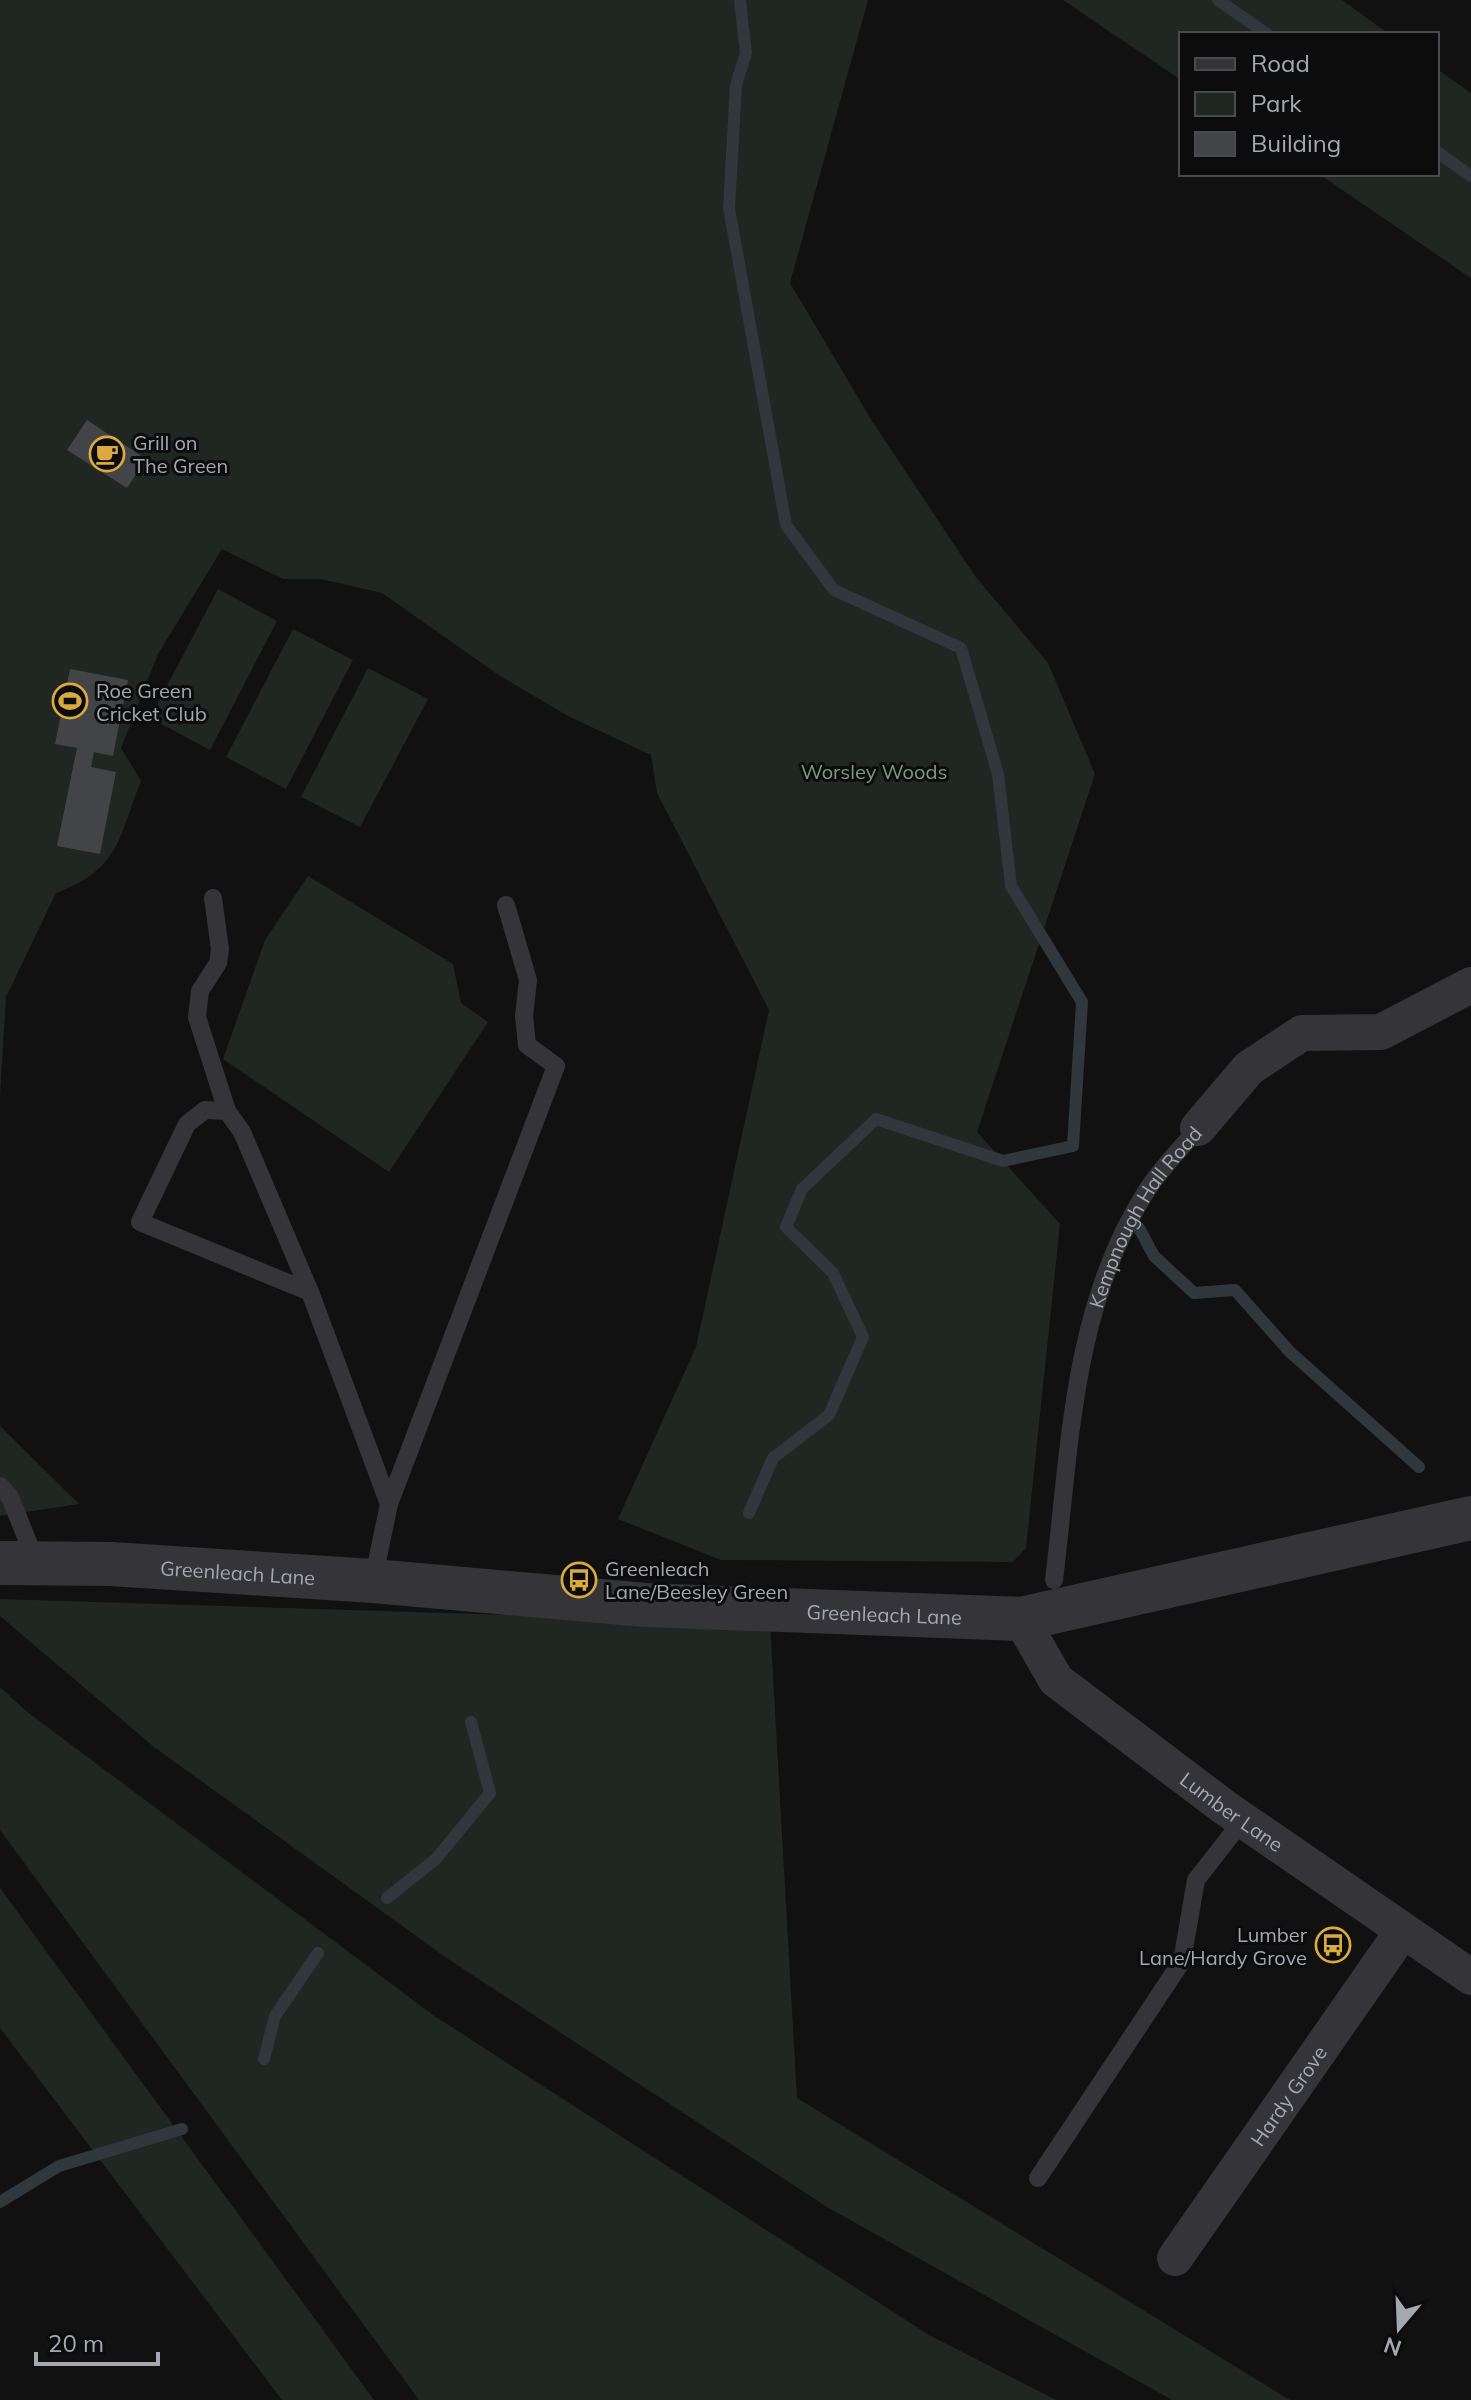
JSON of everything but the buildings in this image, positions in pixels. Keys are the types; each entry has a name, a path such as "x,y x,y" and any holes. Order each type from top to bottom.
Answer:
{"street":[{"name":"Kempnough Hall Road","path":"1198,1128 1249,1068 1302,1033 1381,1032 1471,985"},
{"name":"Greenleach Lane","path":"18,1562 373,1581 646,1605 1021,1619 1471,1518"},
{"name":"Lumber Lane","path":"1021,1619 1056,1680 1243,1820 1471,1977"},
{"name":"Hardy Grove","path":"1175,2258 1402,1932"}],"lane":[{"path":"213,898 220,949 218,963 200,991 197,1017 227,1111 242,1132 310,1292 389,1504"},
{"path":"373,1581 389,1504 556,1066 527,1045 524,1016 528,980 506,905"},
{"path":"227,1111 205,1110 187,1124 140,1222 310,1292"},
{"name":"Kempnough Hall Road","path":"1054,1580 1082,1346 1105,1276 1144,1194 1198,1128"},
{"path":"0,1486 10,1497 18,1562"},
{"path":"1038,2178 1182,1961 1196,1880 1243,1820"}],"green space":[{"name":"Worsley Woods","path":"0,0 868,0 790,283 872,421 975,576 1048,663 1095,774 977,1132 1060,1224 1026,1548 1013,1562 721,1560 618,1519 696,1347 769,1010 657,793 651,755 570,717 500,676 382,593 321,579 283,579 222,549 158,654 121,748 141,781 121,836 114,850 93,874 56,893 6,997 0,1096"},
{"path":"1063,0 1342,0 1386,32 1179,32 1179,79"},
{"path":"1439,70 1471,93 1471,278 1322,176 1439,176"},
{"path":"218,589 277,621 210,750 150,718"},
{"path":"293,629 353,660 286,789 226,757"},
{"path":"368,668 428,699 360,827 301,797"},
{"path":"308,876 453,964 461,1003 488,1022 389,1172 223,1059 265,940"},
{"path":"0,1426 79,1504 0,1516"},
{"path":"0,1599 770,1623 797,2098 1290,2400 1172,2400 827,2207 448,1959 154,1747 0,1616"},
{"path":"0,1687 26,1711 433,2015 929,2335 1056,2400 419,2400 0,1830"},
{"path":"0,1888 374,2400 282,2400 0,2028"}],"waterway":[{"path":"740,0 746,53 736,85 729,208 786,525 834,590 961,648 998,774 1011,886 1082,1002 1073,1146 1003,1161 876,1119 802,1189 786,1227 833,1273 863,1337 829,1415 773,1458 749,1513"},
{"path":"1218,0 1264,32"},
{"path":"1439,153 1471,176"},
{"path":"1139,1228 1154,1256 1194,1293 1235,1290 1290,1352 1419,1467"},
{"path":"387,1898 436,1859 490,1793 471,1722"},
{"path":"264,2059 275,2016 318,1953"},
{"path":"0,2202 59,2166 182,2129"}],"place":[{"name":"Grill on The Green","path":"107,454"},
{"name":"Roe Green Cricket Club","path":"70,701"},
{"name":"Greenleach Lane/Beesley Green","path":"579,1580"},
{"name":"Lumber Lane/Hardy Grove","path":"1333,1945"}]}
